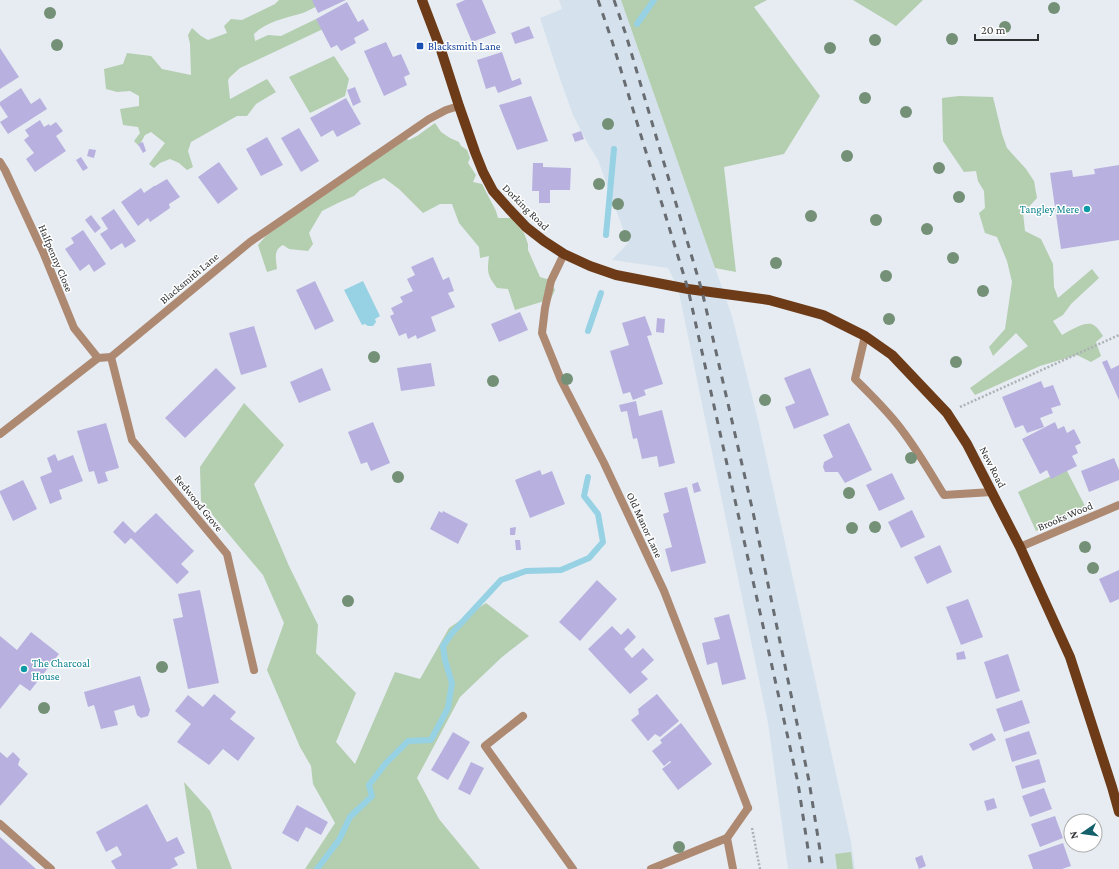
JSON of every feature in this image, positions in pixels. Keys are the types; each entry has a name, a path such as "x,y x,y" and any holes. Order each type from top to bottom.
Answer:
{"main road":[{"name":"Dorking Road","path":"422,0 483,172 493,191 508,209 526,227 544,241 564,254 590,266 616,275 688,289"},
{"name":"New Road","path":"688,289 769,300 823,315 865,336 892,355 947,413 967,444 1020,547 1070,657 1119,812"}],"street":[{"name":"Blacksmith Lane","path":"111,357 250,242 429,119 446,110 459,106"},
{"name":"Halfpenny Close","path":"0,162 43,252 74,328 98,358"},
{"name":"Old Manor Lane","path":"564,254 551,282 545,308 542,333 561,380 604,463 664,591 748,808"},
{"path":"865,336 855,379 883,408 904,433 926,464 944,495 992,492"},
{"path":"0,434 98,358 111,357"},
{"name":"Redwood Grove","path":"111,357 132,440 227,554 254,670"},
{"name":"Brooks Wood","path":"1020,547 1119,505"},
{"path":"523,716 485,746 574,869"},
{"path":"651,869 727,838 748,808"},
{"path":"0,824 52,869"},
{"path":"727,838 733,869"}],"path":[{"path":"947,413 1119,335"},
{"path":"748,808 760,869"}],"shaded area":[{"path":"559,0 621,0 732,316 758,420 851,842 855,869 788,869 768,723 678,288 668,268 612,260 628,243 598,160 573,115 540,18 562,9"}],"green space":[{"path":"279,0 315,0 317,6 303,13 277,20 265,26 254,34 255,41 268,35 281,36 316,19 323,29 240,68 230,77 228,80 230,99 267,79 276,92 256,104 247,116 237,116 191,142 188,151 193,167 187,170 179,163 170,159 160,163 154,168 149,164 165,143 151,132 145,135 139,146 134,141 140,133 138,127 123,125 120,109 139,106 139,96 130,91 117,92 106,89 104,69 123,64 127,53 151,56 162,69 191,75 190,44 188,35 192,28 208,40 227,33 224,26 231,19 242,20 275,4"},
{"path":"621,0 767,0 754,7 820,96 784,154 724,167 736,272 715,268"},
{"path":"853,0 923,0 896,26"},
{"path":"334,56 349,79 345,96 310,113 289,77"},
{"path":"959,96 993,97 1007,148 1026,169 1034,181 1037,198 1023,213 1025,231 1041,239 1053,264 1054,287 1058,298 1092,269 1099,278 1071,304 1063,315 1053,321 1062,335 1078,326 1092,324 1103,336 1096,342 1101,356 1091,362 1077,355 1040,366 975,395 970,388 1028,346 1016,333 993,356 989,347 1005,329 1012,282 1007,261 997,237 985,233 979,213 985,208 984,191 978,181 976,171 964,172 943,141 942,98"},
{"path":"435,123 441,132 459,142 461,146 467,150 470,158 468,163 476,175 473,182 482,184 498,218 511,218 524,233 528,244 528,250 540,277 550,280 555,290 551,299 515,310 508,289 497,288 491,280 488,270 489,256 480,258 479,247 459,223 452,204 440,204 423,213 399,189 384,178 360,190 354,196 322,211 309,233 313,244 308,251 289,249 283,245 276,252 277,269 267,272 258,245 284,215 373,152 381,151 399,136 409,140"},
{"path":"244,403 284,445 254,484 289,566 318,625 316,653 356,693 336,742 355,764 395,672 420,679 449,628 486,603 529,636 502,657 460,697 417,778 439,819 480,869 305,869 335,823 313,784 311,766 300,747 267,670 284,623 263,575 201,501 200,467"},
{"path":"1066,469 1086,508 1036,531 1018,492"},
{"path":"184,782 210,811 232,869 197,869"},
{"path":"851,852 853,869 837,869 835,854"}],"water":[{"path":"363,281 380,316 375,319 376,322 373,326 368,326 365,324 362,325 344,290"}],"building":[{"path":"312,0 346,0 318,13"},
{"path":"465,0 482,0 496,33 472,42 456,4"},
{"path":"347,2 358,22 363,19 369,30 354,38 356,43 341,51 337,45 331,48 316,19"},
{"path":"529,26 534,38 515,44 511,33"},
{"path":"386,42 393,57 401,54 410,74 404,77 407,85 384,96 364,51"},
{"path":"0,48 19,77 0,89"},
{"path":"502,52 512,81 520,78 522,84 498,93 495,86 486,89 477,60"},
{"path":"355,87 361,102 353,106 347,90"},
{"path":"21,88 31,104 40,98 47,109 8,134 0,122 8,117 0,105 0,102"},
{"path":"531,96 548,141 517,150 499,105"},
{"path":"346,98 361,124 337,137 333,130 321,137 310,118"},
{"path":"40,120 44,127 49,124 50,126 56,122 63,131 56,136 66,151 35,172 26,159 34,153 24,140 29,136 25,130"},
{"path":"299,128 319,161 301,172 281,138"},
{"path":"581,131 584,139 575,142 572,134"},
{"path":"267,137 283,165 261,176 246,149"},
{"path":"143,142 146,151 143,153 138,144"},
{"path":"89,149 96,150 94,158 87,156"},
{"path":"81,157 88,168 83,171 76,160"},
{"path":"219,162 238,189 218,204 198,177"},
{"path":"533,163 543,163 543,167 571,168 570,190 550,190 550,203 539,203 539,191 532,191"},
{"name":"Tangley Mere","path":"1119,165 1119,240 1061,249 1050,173 1072,170 1073,177 1095,174 1094,169"},
{"path":"167,179 180,197 169,204 170,208 150,222 148,218 138,226 121,202 141,188 144,193"},
{"path":"114,209 136,241 125,248 122,243 111,250 100,234 108,229 101,218"},
{"path":"91,215 101,228 95,233 85,220"},
{"path":"83,230 106,264 94,272 89,264 80,271 65,249 74,243 71,238"},
{"path":"433,257 443,280 449,277 454,291 448,293 455,307 431,317 436,331 417,339 416,335 408,339 406,333 399,336 390,316 394,314 391,308 403,302 400,297 413,291 407,279 415,275 411,267"},
{"path":"315,281 334,321 315,330 296,290"},
{"path":"520,312 528,330 499,342 491,324"},
{"path":"645,316 652,335 647,336 663,384 644,390 646,395 633,400 630,392 623,394 610,351 629,345 622,323"},
{"path":"657,318 665,319 664,333 656,332"},
{"path":"254,326 267,367 241,375 229,333"},
{"path":"1107,360 1111,369 1119,365 1119,400 1102,362"},
{"path":"431,363 435,386 401,391 397,368"},
{"path":"216,368 236,388 185,438 165,418"},
{"path":"322,368 331,390 299,403 290,382"},
{"path":"810,368 829,415 794,429 785,407 795,403 784,378"},
{"path":"1041,381 1044,388 1053,385 1061,405 1051,408 1053,413 1040,418 1044,427 1027,433 1023,425 1015,428 1002,397"},
{"path":"636,401 639,416 662,410 675,463 659,467 657,456 642,459 637,438 633,439 627,411 621,412 619,405"},
{"path":"373,422 390,463 371,471 367,462 361,464 348,432"},
{"path":"1055,422 1058,429 1064,426 1067,433 1074,429 1081,443 1075,446 1078,453 1072,456 1077,466 1051,479 1047,470 1040,474 1022,439"},
{"path":"106,423 119,468 105,472 108,481 98,484 94,471 89,472 77,431"},
{"path":"849,423 872,470 845,483 838,472 825,472 823,467 824,462 833,457 823,435"},
{"path":"55,454 58,461 73,455 83,481 59,490 62,499 50,504 40,477 52,472 47,458"},
{"path":"1114,458 1119,470 1119,480 1089,492 1081,471"},
{"path":"540,470 542,475 552,471 565,504 530,518 515,480"},
{"path":"892,473 905,499 879,511 866,485"},
{"path":"23,480 37,509 13,521 0,491"},
{"path":"698,482 701,491 694,493 692,484"},
{"path":"687,487 706,563 671,572 665,549 672,547 663,514 669,512 664,493"},
{"path":"912,510 925,537 901,548 888,522"},
{"path":"439,511 442,513 443,511 468,524 458,544 430,529"},
{"path":"156,513 194,551 181,564 189,572 177,584 131,538 125,544 113,532 123,521 135,533"},
{"path":"516,527 515,535 510,535 510,528"},
{"path":"515,540 520,540 521,550 516,550"},
{"path":"940,545 952,572 927,584 914,557"},
{"path":"1119,570 1119,599 1110,603 1099,579"},
{"path":"597,580 617,599 580,641 559,622"},
{"path":"200,590 219,683 188,689 173,619 183,617 178,594"},
{"path":"968,599 983,637 961,645 946,607"},
{"path":"729,614 746,679 722,685 717,662 707,665 702,643 720,639 714,618"},
{"path":"612,626 621,635 628,628 636,637 624,649 632,658 643,648 654,660 641,672 648,679 630,694 588,649"},
{"name":"The Charcoal House","path":"31,632 59,654 30,691 20,684 0,709 0,636 17,650"},
{"path":"964,651 966,659 957,660 956,653"},
{"path":"1008,654 1020,691 996,699 984,662"},
{"path":"140,676 150,710 148,716 141,718 137,715 134,705 114,711 118,725 101,729 94,705 88,707 84,692"},
{"path":"214,694 236,712 230,719 255,738 238,761 223,749 209,765 177,742 191,724 175,711 188,695 203,707"},
{"path":"657,694 679,721 660,737 655,734 648,741 631,720 639,714 638,709"},
{"path":"1022,700 1030,723 1004,732 996,709"},
{"path":"681,723 712,764 678,790 662,769 671,762 670,761 664,766 652,751 662,743 660,740"},
{"path":"1029,731 1037,754 1012,762 1005,739"},
{"path":"453,732 470,742 448,780 431,770"},
{"path":"992,733 996,740 973,751 969,744"},
{"path":"0,752 7,758 13,752 20,759 18,765 28,774 0,806"},
{"path":"1039,759 1046,782 1022,789 1015,766"},
{"path":"471,762 484,768 470,795 458,789"},
{"path":"1044,788 1052,809 1030,817 1022,796"},
{"path":"994,798 997,808 987,811 984,801"},
{"path":"147,804 167,842 177,837 185,853 174,858 178,865 170,869 116,869 111,861 122,855 117,846 106,852 96,832"},
{"path":"297,805 328,822 321,835 306,827 298,842 282,833"},
{"path":"1055,816 1063,838 1040,847 1031,824"},
{"path":"0,837 36,869 0,869"},
{"path":"1063,843 1063,853 1066,853 1071,866 1062,869 1033,869 1028,855"},
{"path":"922,855 926,866 919,869 915,858"}],"waterway":[{"path":"637,24 654,0"},
{"path":"606,235 614,149"},
{"path":"588,331 601,293"},
{"path":"317,869 339,840 350,817 372,796 369,785 386,763 408,741 431,740 448,708 452,683 445,660 443,646 452,633 501,580 526,571 561,570 589,558 603,542 598,514 584,496 588,477"}],"railway":[{"path":"598,0 688,289 798,783 811,869"},
{"path":"614,0 626,35 702,291 753,512 809,781 823,869"}],"place":[{"name":"Blacksmith Lane","path":"420,46"},
{"name":"Tangley Mere","path":"1087,209"},
{"name":"The Charcoal House","path":"24,669"}]}
